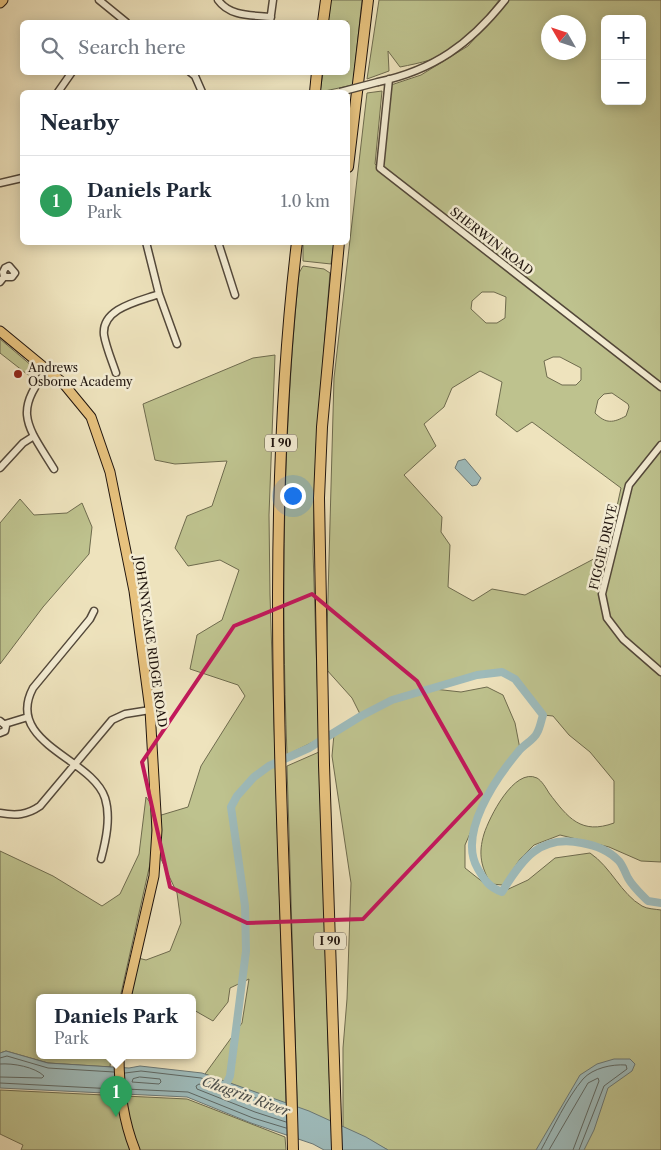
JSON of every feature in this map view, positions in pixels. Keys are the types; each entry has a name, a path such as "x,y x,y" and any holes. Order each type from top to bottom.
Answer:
{"highway":[{"path":"323,20 326,0"},
{"path":"350,150 368,0"},
{"path":"315,90 318,75"},
{"name":"I 90","path":"293,1150 280,733 279,482 283,391 297,245"},
{"name":"I 90","path":"337,1150 324,765 319,498 322,427 339,245"}],"main road":[{"name":"JOHNNYCAKE RIDGE ROAD","path":"0,331 63,383 91,418 110,472 134,591 150,710 157,806 156,853 147,914 127,994"},
{"path":"119,1059 126,1124 135,1150"}],"street":[{"path":"99,0 123,20"},
{"path":"218,0 234,13 270,20 273,0"},
{"path":"348,90 388,80 424,67 458,49 484,26 505,0"},
{"path":"114,20 117,16"},
{"path":"59,90 70,75"},
{"path":"193,75 201,90"},
{"name":"SHERWIN ROAD","path":"388,80 380,168 661,387"},
{"path":"0,184 20,179"},
{"path":"147,245 159,294 177,344"},
{"path":"219,245 235,295"},
{"path":"116,373 104,334 107,319 119,309 159,294"},
{"path":"48,370 33,388 27,400 25,412 34,436 54,469"},
{"path":"0,468 23,443 34,436"},
{"name":"FIGGIE DRIVE","path":"661,445 630,485 602,594 607,618 623,639 661,672"},
{"path":"94,611 90,619 33,688 29,698 28,717 40,737 95,782 105,797 107,826 101,859"},
{"path":"0,813 18,815 32,811 40,806 112,720 125,714 150,710"},
{"path":"0,733 6,729 3,722 28,717"}],"highlighted area":[{"path":"312,594 417,681 481,794 363,919 247,923 170,887 142,762 234,626"}],"green space":[{"path":"331,0 362,0 353,85 320,90 323,75 350,75 350,20 328,20"},
{"path":"379,0 499,0 468,34 439,56 400,67 388,51 389,71 367,79"},
{"path":"508,0 661,0 661,862 641,861 609,847 560,835 534,845 520,859 503,885 491,884 481,860 482,841 491,817 511,787 528,777 537,778 569,817 576,822 593,827 614,823 614,781 590,752 569,735 553,716 543,715 516,681 509,676 499,673 476,675 434,689 461,692 487,687 503,695 515,723 520,749 488,792 465,845 465,868 489,887 502,892 528,880 555,858 590,853 635,901 644,907 661,910 661,1150 388,1150 343,1127 343,1048 347,999 351,883 332,756 334,734 361,716 352,698 326,669 334,378 367,93 382,91 375,164 388,178 381,167 391,85 421,75 468,46","holes":["482,292 494,292 506,297 505,318 497,323 486,323 471,309 472,301","553,357 560,357 581,368 581,380 576,385 562,385 547,377 544,361","480,371 502,382 496,415 517,432 532,422 621,488 607,552 525,595 492,589 473,601 448,587 450,545 441,532 442,517 404,475 436,446 424,424 444,407 452,388","612,393 628,404 629,407 626,416 617,420 606,421 595,413 598,400 604,394"]},
{"path":"303,245 334,245 331,264 303,261"},
{"path":"303,266 324,269 330,273 316,448 313,551 319,739 287,755 284,634 285,514 294,333 299,273"},
{"path":"0,339 38,371 32,378 0,353"},
{"path":"275,355 269,515 270,595 286,1104 205,1074 242,1023 249,979 230,988 228,1002 213,1021 196,1011 196,994 131,994 138,958 146,960 170,951 181,923 177,893 161,859 158,816 188,807 201,766 245,696 238,685 190,669 197,635 222,620 239,570 220,560 188,566 175,548 187,516 212,506 227,461 175,464 155,460 143,404 253,358"},
{"path":"20,499 34,515 67,513 82,503 92,527 89,554 43,607 0,664 0,523"},
{"path":"319,752 331,1132 298,1115 297,1098 287,766"},
{"path":"146,797 152,805 152,855 121,994 36,994 36,1059 111,1059 110,1067 48,1063 6,1051 0,1053 0,851 53,876 102,906 120,894 139,854"},
{"path":"0,1090 187,1099 285,1137 286,1150 21,1150 23,1145 0,1134"}],"water":[{"path":"465,459 481,478 477,485 472,486 455,468 458,461"},
{"name":"Chagrin River","path":"6,1051 48,1063 129,1068 140,1066 202,1073 309,1111 366,1137 388,1150 324,1150 313,1144 251,1123 187,1097 0,1088 0,1053"},
{"path":"614,1059 630,1059 635,1064 632,1071 608,1088 594,1130 584,1150 536,1150 580,1075 597,1064"}],"waterway":[{"name":"Chagrin River","path":"223,1091 230,1076 246,951 245,906 231,807 237,796 254,777 269,766 309,748 361,716 392,700 477,675 502,672 515,679 543,715 536,736 518,752 500,776 490,791 476,823 472,840 473,855 483,877 491,886 502,892 517,869 534,852 555,842 582,843 597,847 611,854 619,861 632,884 648,901 661,903"}],"place":[{"name":"Andrews Osborne Academy","path":"18,374"},
{"name":"Daniels Park","path":"116,1117"}]}
